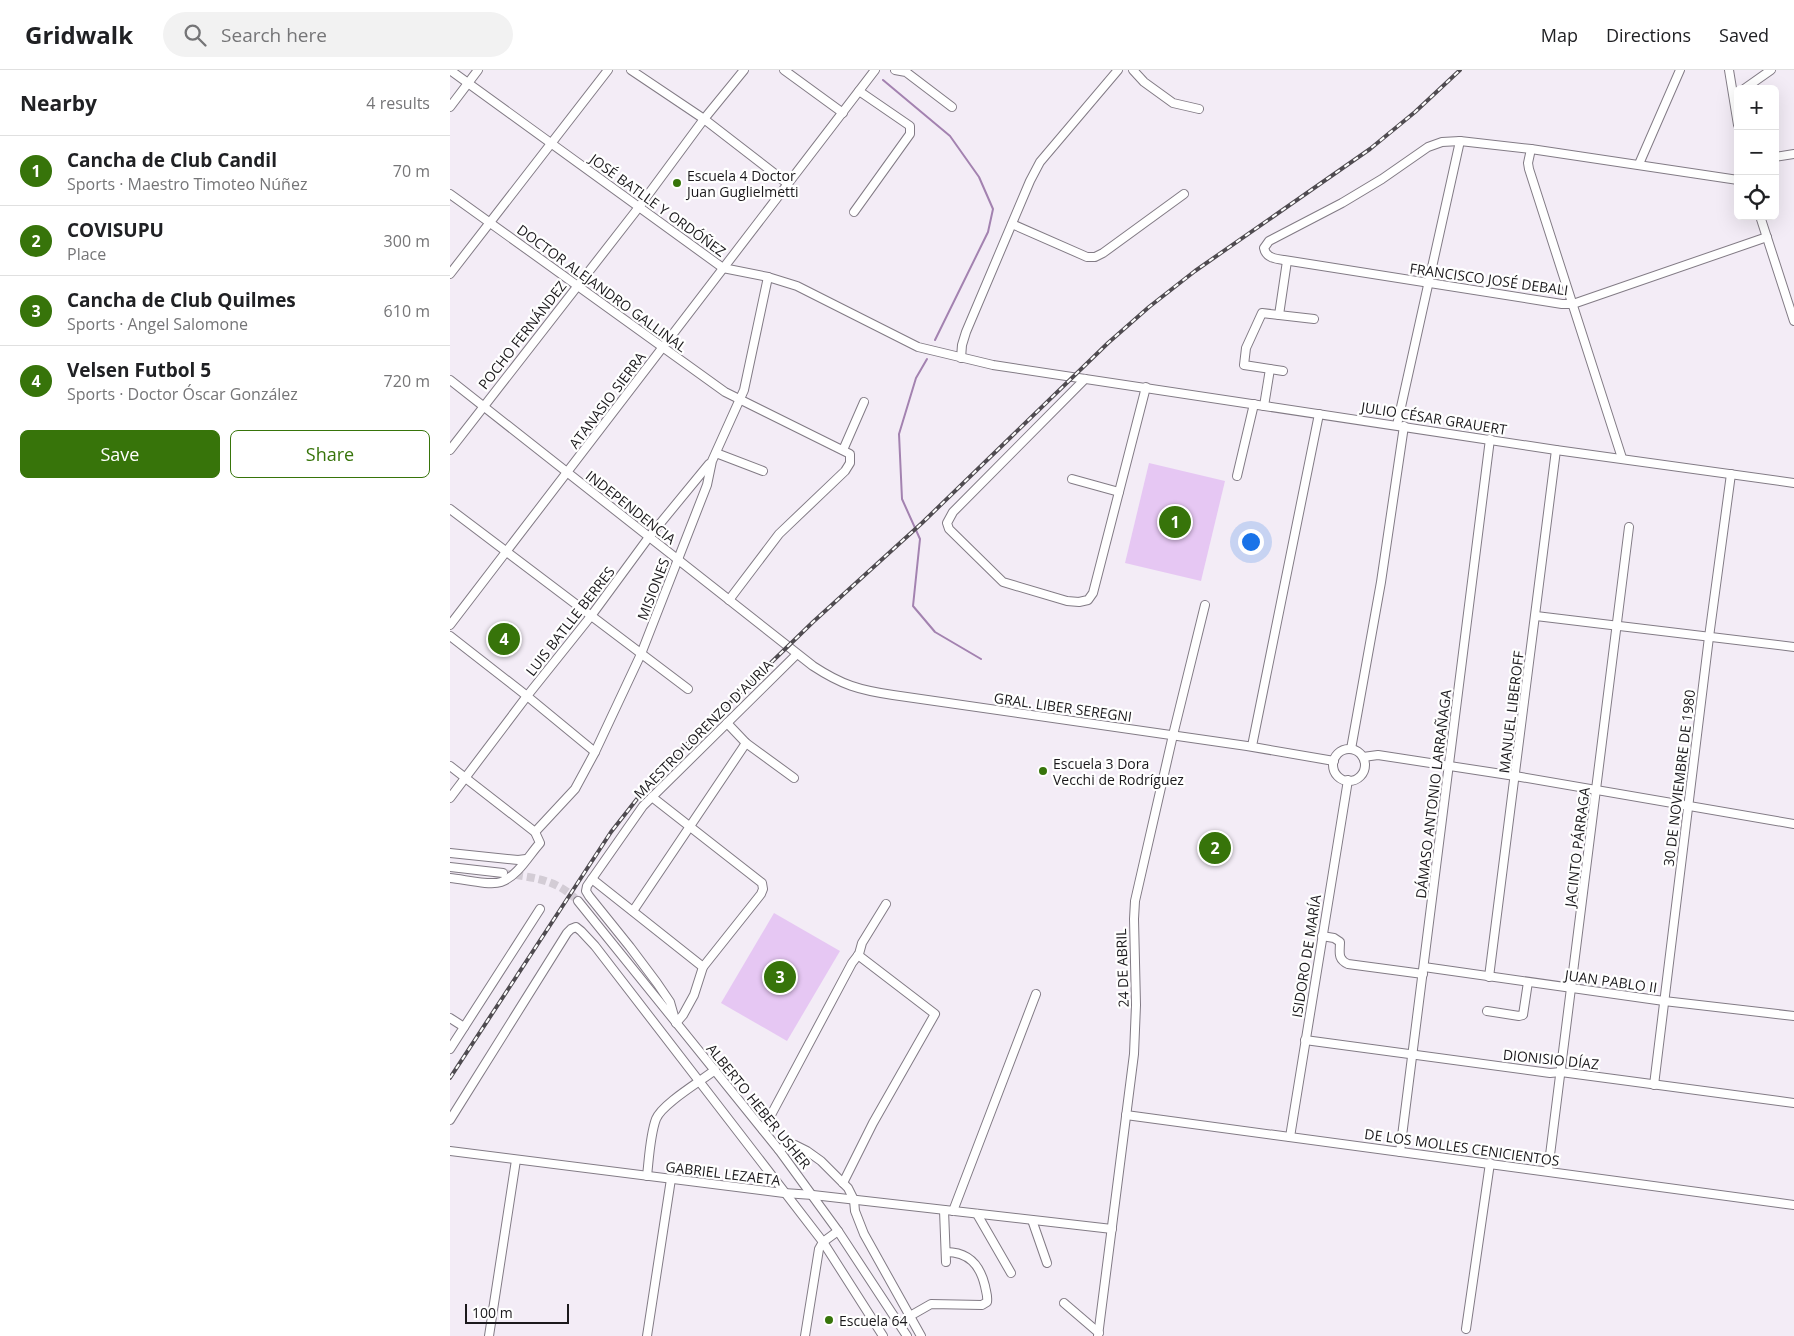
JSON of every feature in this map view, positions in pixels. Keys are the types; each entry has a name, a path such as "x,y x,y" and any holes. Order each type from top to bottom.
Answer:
{"street":[{"name":"JOSÉ BATLLE Y ORDÓÑEZ","path":"450,70 724,268 768,277 809,291 910,344 961,358 1071,378"},
{"path":"450,107 478,70"},
{"path":"450,274 608,70"},
{"path":"631,70 704,120 788,184"},
{"name":"POCHO FERNÁNDEZ","path":"450,450 482,406 744,70"},
{"path":"784,70 843,113"},
{"name":"ATANASIO SIERRA","path":"450,625 875,70"},
{"path":"895,70 906,72 952,107"},
{"path":"961,358 966,332 1030,181 1040,162 1118,70"},
{"path":"1133,70 1144,82 1173,103 1198,110"},
{"path":"1639,164 1680,70"},
{"path":"1729,70 1734,91"},
{"path":"1750,85 1771,70"},
{"path":"854,212 910,134 910,126 859,91"},
{"path":"1351,749 1381,582 1401,425 1428,284 1460,141 1639,164 1734,179"},
{"name":"FRANCISCO JOSÉ DEBALI","path":"1460,141 1442,142 1428,147 1382,179 1342,203 1269,240 1264,248 1264,252 1270,257 1287,261 1428,284 1562,304 1573,304 1767,238"},
{"path":"1531,149 1528,169 1622,458"},
{"path":"1779,156 1794,154"},
{"name":"DOCTOR ALEJANDRO GALLINAL","path":"450,194 725,392 843,450"},
{"path":"1012,224 1087,256 1095,257 1140,227 1184,194"},
{"path":"1761,220 1794,320"},
{"path":"1279,315 1287,261"},
{"name":"MISIONES","path":"536,832 575,789 595,752 641,654 707,485 712,461 746,383 768,277"},
{"path":"1283,371 1244,365 1246,348 1262,313 1314,319"},
{"path":"1264,406 1270,369"},
{"name":"JULIO CÉSAR GRAUERT","path":"1071,378 1401,425 1556,450 1794,483"},
{"path":"1085,379 953,512 947,522 949,529 1003,582 1067,601 1078,602 1088,600 1095,587 1146,388"},
{"name":"INDEPENDENCIA","path":"450,380 798,654"},
{"path":"729,600 779,534 845,471 850,463 850,454 843,450 864,402"},
{"path":"1237,476 1254,404"},
{"path":"1252,746 1319,414"},
{"name":"DÁMASO ANTONIO LARRAÑAGA","path":"1400,1152 1490,439"},
{"name":"MANUEL LIBEROFF","path":"1489,977 1556,450"},
{"path":"716,453 763,471"},
{"name":"LUIS BATLLE BERRES","path":"450,798 650,538 712,461"},
{"name":"30 DE NOVIEMBRE DE 1980","path":"1654,1085 1731,474"},
{"path":"1072,479 1119,492"},
{"path":"450,509 688,690"},
{"name":"JACINTO PÁRRAGA","path":"1548,1171 1629,527"},
{"name":"24 DE ABRIL","path":"1099,1334 1134,1054 1136,1013 1135,901 1205,605"},
{"path":"1536,616 1794,646"},
{"path":"450,636 528,696 595,752"},
{"name":"GRAL. LIBER SEREGNI","path":"798,654 836,680 865,691 1252,746 1334,761"},
{"name":"MAESTRO LORENZO D'AURIA","path":"592,879 652,796 798,654"},
{"path":"727,723 746,743 794,778"},
{"path":"633,911 746,743"},
{"path":"1351,749 1363,757 1365,765 1362,774 1356,779 1348,780 1338,775 1334,768 1334,761 1342,751 1351,749"},
{"path":"1363,757 1378,755 1515,776 1794,824"},
{"path":"450,766 536,832 540,843 520,867 500,883 450,878"},
{"name":"ISIDORO DE MARÍA","path":"1290,1137 1348,780"},
{"path":"652,796 762,883 764,889 702,967 694,995 683,1015 676,1023"},
{"path":"450,853 518,860 526,859"},
{"path":"450,867 503,873"},
{"path":"676,1023 670,1002 586,891 592,879 702,967"},
{"name":"ALBERTO HEBER USHER","path":"578,901 779,1150 838,1231 907,1336"},
{"path":"763,1130 858,955 862,943 886,904"},
{"path":"450,1049 540,909"},
{"path":"450,1120 568,932 576,927 595,946 823,1242 883,1336"},
{"name":"JUAN PABLO II","path":"1322,936 1334,938 1340,942 1339,955 1343,962 1348,964 1489,977 1664,1001 1794,1016"},
{"path":"843,1183 873,1123 935,1014 858,955"},
{"path":"1487,1011 1523,1015 1528,982"},
{"path":"946,1262 948,1211 1036,994"},
{"path":"450,1018 464,1027"},
{"name":"DIONISIO DÍAZ","path":"1305,1040 1550,1073 1561,1072 1794,1102"},
{"path":"647,1176 656,1118 667,1106 715,1070"},
{"name":"DE LOS MOLLES CENICIENTOS","path":"1126,1115 1794,1205"},
{"path":"779,1150 789,1144 807,1151 821,1161 848,1188 854,1200 864,1234 921,1336"},
{"name":"GABRIEL LEZAETA","path":"450,1151 784,1193 1112,1229"},
{"path":"489,1336 516,1160"},
{"path":"1466,1329 1490,1164"},
{"path":"647,1336 671,1179"},
{"path":"977,1214 1012,1273"},
{"path":"1032,1220 1047,1263"},
{"path":"805,1336 819,1249 823,1242 838,1231"},
{"path":"910,1316 931,1304 982,1306 987,1302 983,1279 975,1262 961,1253 946,1252"},
{"path":"1064,1303 1099,1334"}],"shaded area":[{"path":"1149,463 1225,481 1201,581 1125,563"},
{"path":"774,913 840,951 787,1041 721,1003"}],"waterway":[{"path":"883,80 950,136 979,177 993,209 988,232 935,340"},
{"path":"927,359 916,378 899,434 902,499 920,539 913,606 935,632 981,659"}],"tunnel":[{"path":"503,873 552,883 578,901"}],"railway":[{"path":"450,1078 611,832 648,785 689,742 813,622 922,523 1108,343 1149,307 1195,271 1370,149 1415,112 1460,70"}],"place":[{"name":"Escuela 4 Doctor Juan Guglielmetti","path":"677,183"},
{"name":"Cancha de Club Candil","path":"1175,522"},
{"name":"Velsen Futbol 5","path":"504,639"},
{"name":"Escuela 3 Dora Vecchi de Rodríguez","path":"1043,771"},
{"name":"COVISUPU","path":"1215,848"},
{"name":"Cancha de Club Quilmes","path":"780,977"},
{"name":"Escuela 64","path":"829,1320"}]}
